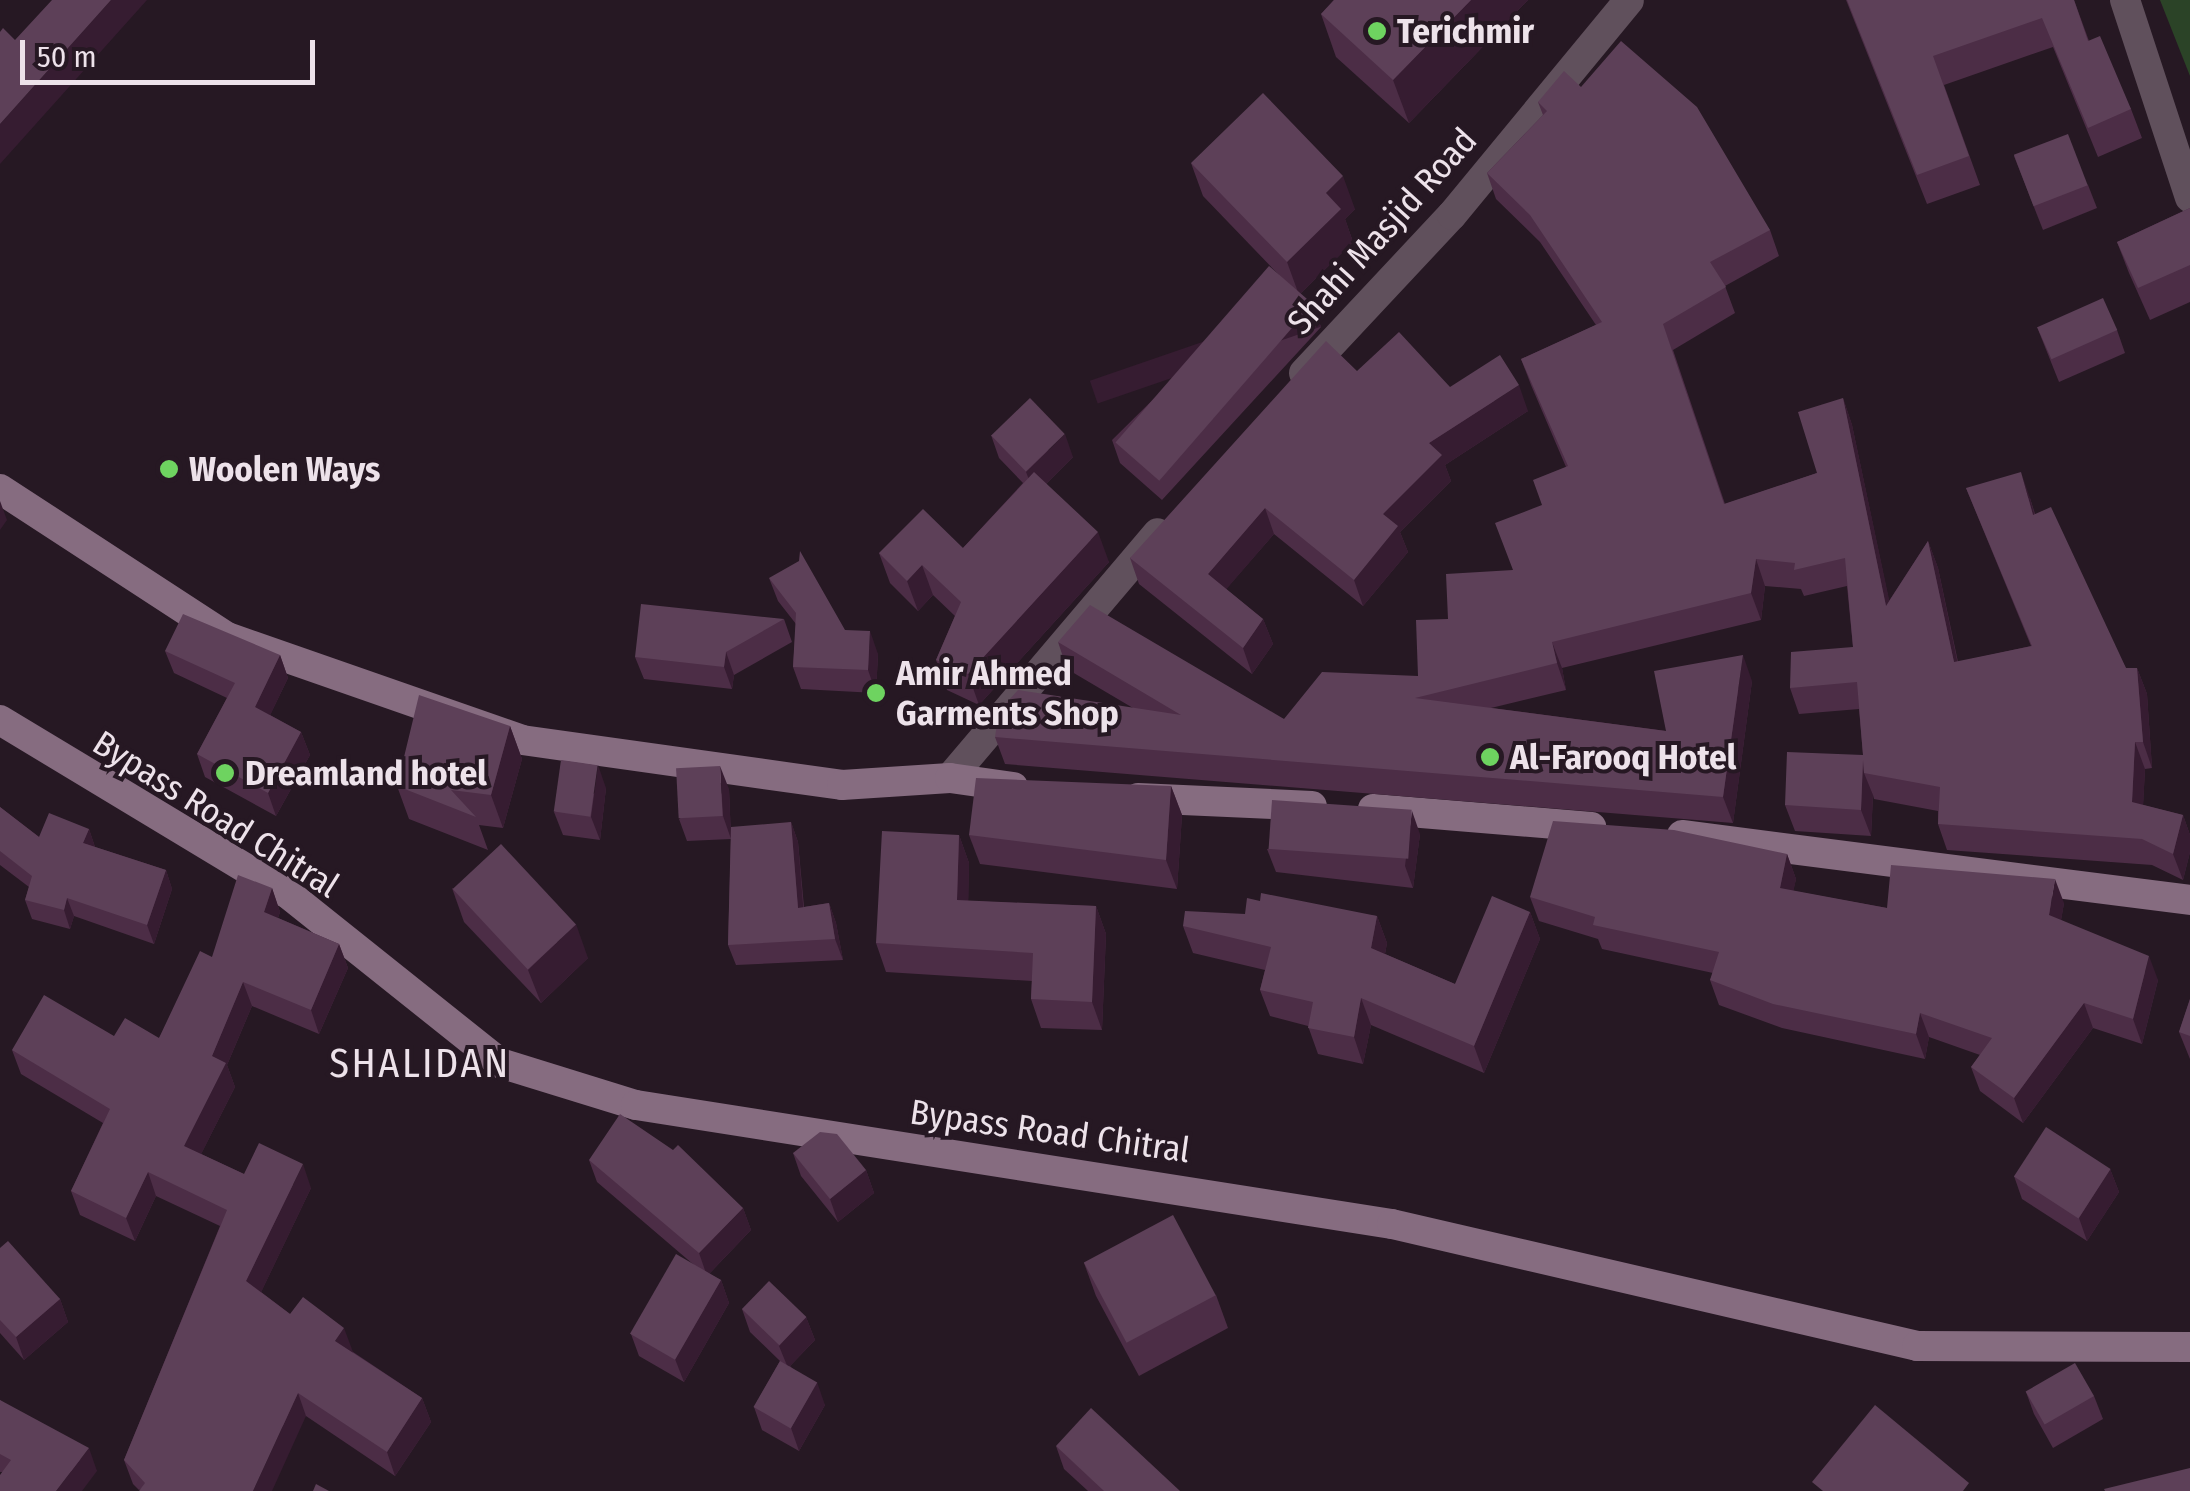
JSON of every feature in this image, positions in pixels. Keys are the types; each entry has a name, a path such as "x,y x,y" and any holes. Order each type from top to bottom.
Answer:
{"street":[{"name":"Shahi Masjid Road","path":"1278,402 1452,215 1629,0"},
{"path":"2125,0 2190,198"},
{"path":"0,489 227,637 522,740 842,785 950,778 1043,790"},
{"path":"950,778 1184,502"},
{"name":"Bypass Road Chitral","path":"0,720 287,894 500,1062 636,1105 1392,1224 1916,1346 2190,1347"},
{"path":"1100,796 1636,831 2190,900"}],"green space":[{"path":"2160,0 2190,0 2190,76"}],"building":[{"path":"52,0 111,0 0,124 0,32 3,28 15,40"},
{"path":"1334,0 1471,0 1393,80 1321,14"},
{"path":"1847,0 2074,0 2088,41 2100,36 2131,109 2088,128 2042,18 1933,56 1969,156 1917,175"},
{"path":"1621,41 1697,107 1770,230 1710,262 1726,287 1663,324 1724,504 1817,473 1798,412 1843,398 1886,606 1928,541 1954,662 2032,646 1966,488 2021,472 2033,515 2051,507 2126,668 2137,668 2143,742 2135,742 2132,802 2183,815 2173,854 2142,839 1938,824 1940,787 1864,773 1863,760 1861,810 1785,805 1787,752 1863,755 1857,682 1790,688 1791,652 1853,647 1845,558 1794,570 1795,563 1756,559 1751,593 1552,642 1557,663 1415,698 1666,731 1654,671 1743,655 1723,797 995,737 999,711 1018,690 1181,715 1058,642 1090,605 1284,719 1322,672 1418,676 1416,620 1448,619 1446,574 1513,570 1495,523 1542,505 1533,480 1568,466 1521,359 1602,322 1530,215 1487,173 1547,111 1538,102 1564,71 1581,87"},
{"path":"1263,93 1343,176 1326,193 1341,209 1287,262 1191,163"},
{"path":"2068,134 2088,185 2034,206 2014,155"},
{"path":"2190,208 2190,265 2138,288 2117,242"},
{"path":"1269,266 1313,304 1159,481 1115,443"},
{"path":"2103,298 2117,330 2051,359 2037,327"},
{"path":"1399,332 1450,387 1500,355 1519,385 1429,443 1442,455 1383,514 1398,526 1354,580 1265,508 1208,574 1263,619 1243,648 1130,558 1326,341 1357,371"},
{"path":"1030,398 1065,434 1026,471 991,436"},
{"path":"1034,472 1098,532 968,674 936,660 961,602 922,565 907,581 879,553 923,509 963,548"},
{"path":"800,551 845,630 870,631 868,670 793,667 796,613 769,578 799,561"},
{"path":"641,604 784,619 726,652 724,667 635,657"},
{"path":"183,614 280,655 255,707 301,732 268,793 197,754 235,683 165,651"},
{"path":"419,695 510,726 491,795 451,790 476,817 397,786"},
{"path":"561,760 598,765 590,817 554,811"},
{"path":"720,766 723,816 679,818 676,768"},
{"path":"976,778 1171,786 1166,860 969,835"},
{"path":"1272,800 1412,810 1408,859 1269,849"},
{"path":"0,807 39,837 49,813 89,829 83,843 166,870 147,925 67,898 64,910 25,900 32,876 0,851"},
{"path":"1553,821 1674,830 1787,854 1780,888 1887,908 1891,865 2055,879 2049,915 2149,956 2133,1019 2084,1003 2014,1098 1971,1067 1992,1038 1920,1013 1916,1034 1773,1004 1710,980 1719,952 1593,925 1595,917 1530,897"},
{"path":"791,822 798,908 829,903 835,939 728,945 731,827"},
{"path":"882,831 959,835 957,900 1096,906 1092,1002 1031,999 1033,953 876,943"},
{"path":"501,844 576,924 528,969 453,889"},
{"path":"238,875 272,888 264,912 339,944 311,1010 243,982 212,1056 226,1063 184,1146 244,1174 259,1143 303,1164 246,1281 290,1314 303,1297 344,1328 335,1341 422,1398 387,1452 298,1393 253,1491 139,1491 145,1483 124,1460 227,1210 148,1172 126,1218 71,1191 110,1109 12,1050 44,995 114,1036 125,1018 159,1038 200,951 212,957"},
{"path":"1261,893 1377,916 1371,948 1455,984 1492,896 1530,912 1474,1046 1361,998 1354,1037 1308,1028 1313,1002 1260,990 1271,947 1183,926 1185,911 1245,914 1247,898 1260,901"},
{"path":"2190,999 2190,1036 2179,1032"},
{"path":"620,1114 673,1150 678,1145 743,1208 699,1253 589,1160"},
{"path":"2046,1127 2111,1169 2078,1218 2014,1176"},
{"path":"820,1132 837,1134 866,1170 830,1199 793,1153"},
{"path":"1173,1215 1216,1295 1127,1343 1084,1262"},
{"path":"8,1241 60,1299 16,1337 0,1320 0,1248"},
{"path":"676,1254 721,1280 675,1360 630,1334"},
{"path":"769,1281 806,1317 779,1345 742,1309"},
{"path":"780,1361 817,1382 791,1428 754,1407"},
{"path":"2075,1363 2094,1396 2045,1424 2026,1392"},
{"path":"0,1400 89,1448 56,1491 0,1491 0,1475 11,1460 0,1454"},
{"path":"1875,1405 1969,1483 1963,1491 1823,1491 1812,1482"},
{"path":"1091,1408 1180,1491 1104,1491 1056,1446"},
{"path":"2190,1468 2190,1491 2104,1489"}],"place":[{"name":"Terichmir","path":"1377,31"},
{"name":"Woolen Ways","path":"169,469"},
{"name":"Amir Ahmed Garments Shop","path":"876,693"},
{"name":"Al-Farooq Hotel","path":"1490,757"},
{"name":"Dreamland hotel","path":"225,773"}],"district":[{"name":"SHALIDAN","path":"420,1064"}]}
